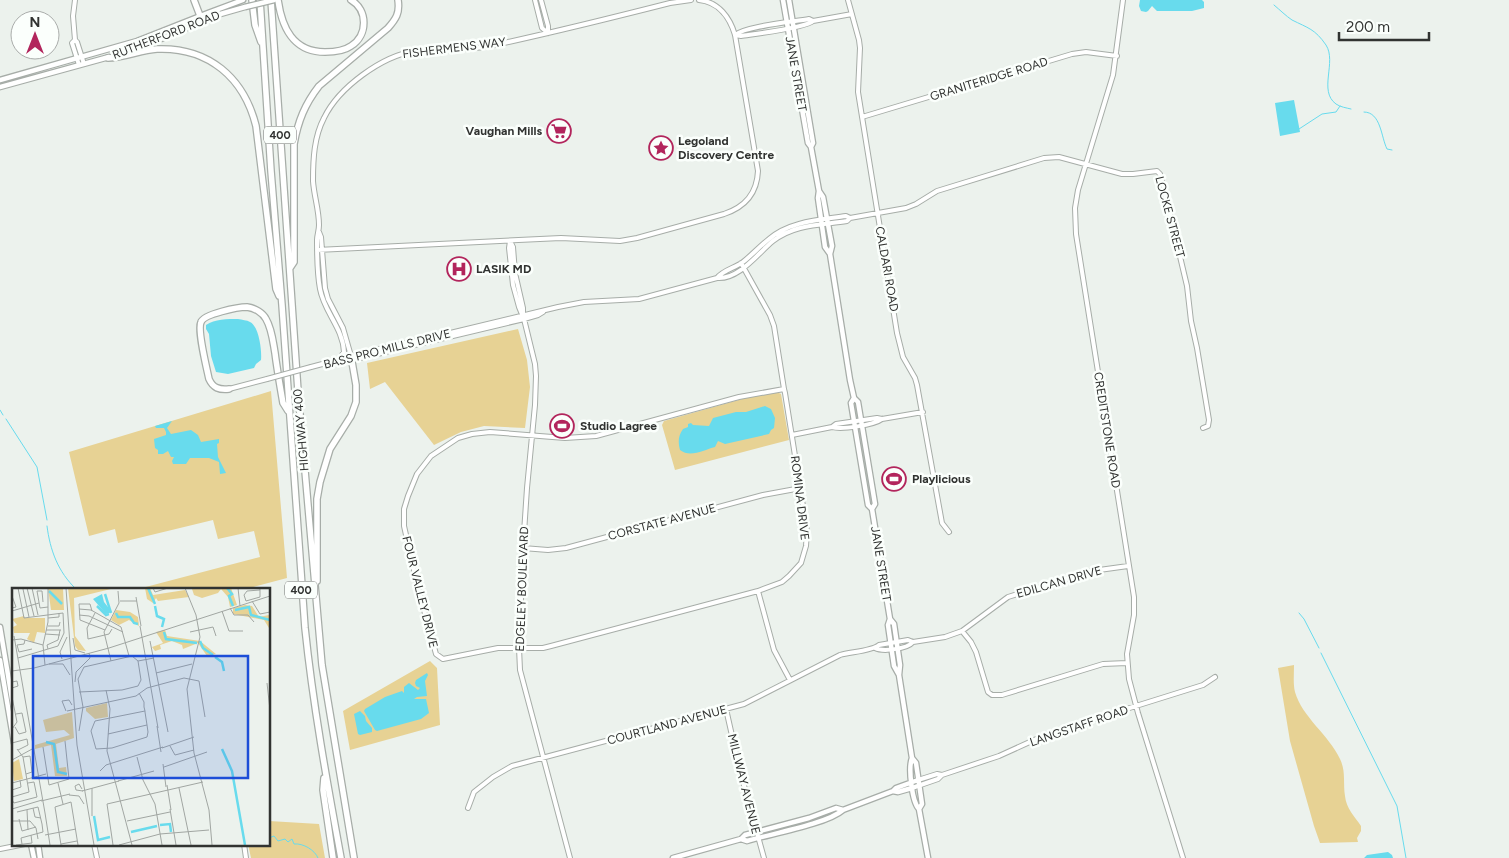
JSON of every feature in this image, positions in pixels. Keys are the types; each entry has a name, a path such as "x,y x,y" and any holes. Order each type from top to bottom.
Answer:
{"highway":[{"path":"194,0 201,19"},
{"path":"252,0 256,25 264,50"},
{"name":"HIGHWAY 400","path":"260,0 304,628 324,766 340,858"},
{"name":"HIGHWAY 400","path":"272,0 299,410 322,665 354,858"},
{"path":"278,0 282,20 287,31 295,41 308,50 333,52 352,46 362,31 364,22 363,12 357,3 351,0"},
{"path":"290,269 294,262 294,144 302,112 319,86 388,28 396,18 399,6 398,0"},
{"path":"108,58 156,49 184,52 202,58 219,67 238,86 248,102 256,126 276,289 282,305"},
{"path":"229,389 222,390 215,388 211,384 201,333 201,322 207,316 236,308 253,308 262,314 270,327 283,403 289,412"},
{"path":"315,591 318,575 317,499 330,449 351,416 356,402 356,385 351,358"},
{"path":"324,766 323,790 333,858"}],"main road":[{"name":"RUTHERFORD ROAD","path":"0,87 128,52 243,0"},
{"name":"RUTHERFORD ROAD","path":"0,80 137,41 245,6 272,0"},
{"name":"JANE STREET","path":"782,0 808,143 811,147 819,191 823,197 824,222 832,246 830,254 854,398 858,402 875,504 872,509"},
{"name":"JANE STREET","path":"789,0 813,143 811,147"},
{"name":"JANE STREET","path":"854,398 851,403 868,505 872,509 890,619 888,624 894,666 899,675"},
{"name":"JANE STREET","path":"890,619 894,624 900,665 899,675 912,758 910,764 915,806 919,809 928,858"},
{"path":"0,628 12,700"},
{"path":"0,660 12,732"},
{"name":"JANE STREET","path":"912,758 916,763 922,804 919,809"},
{"name":"LANGSTAFF ROAD","path":"741,839 746,841 811,824 893,791 896,788 912,785 918,780"},
{"name":"LANGSTAFF ROAD","path":"673,858 741,839 745,835 757,831 809,818 836,808 844,810"}],"street":[{"path":"75,0 73,16 75,40 81,65"},
{"path":"535,0 542,28 548,33"},
{"path":"541,0 548,33"},
{"name":"FISHERMENS WAY","path":"351,358 343,328 328,299 325,288 317,237 319,232 318,206 313,182 315,145 324,118 334,102 359,78 382,62 400,54 417,50 488,46 548,33 670,1 691,0"},
{"path":"320,250 561,238 629,240 724,214 742,206 754,192 758,171 735,35 732,25 725,14 712,4 699,0"},
{"name":"CALDARI ROAD","path":"848,0 860,48 858,92 898,333 903,357 915,378 923,412 942,523 949,532"},
{"name":"CREDITSTONE ROAD","path":"1123,0 1117,56 1110,88 1078,190 1075,208 1076,234 1134,597 1134,615 1129,638 1127,663 1129,679 1183,858"},
{"path":"735,35 740,31 787,26 809,19 852,14"},
{"name":"GRANITERIDGE ROAD","path":"862,116 1071,54 1086,52 1117,56"},
{"name":"LOCKE STREET","path":"824,222 847,221 850,218 916,204 937,191 1044,158 1059,157 1122,174 1155,170 1160,174 1187,286 1190,315 1209,420 1208,426 1203,428"},
{"name":"BASS PRO MILLS DRIVE","path":"717,278 720,274 741,263 768,239 781,231 799,224 824,222"},
{"name":"BASS PRO MILLS DRIVE","path":"229,389 339,359 351,358 524,317 571,304 639,299 717,278 722,279 743,268 772,241 783,234 824,222"},
{"name":"EDGELEY BOULEVARD","path":"510,242 513,247 515,273 536,376 526,488 523,548 519,648 522,680 570,858"},
{"name":"FISHERMENS WAY","path":"320,250 320,290 326,307 339,330 344,348 343,355 339,359"},
{"name":"ROMINA DRIVE","path":"519,648 543,648 758,591 782,582 801,563 808,539 774,328 770,315 741,263"},
{"name":"FOUR VALLEY DRIVE","path":"519,648 498,648 443,659 436,654 404,526 404,509 414,482 431,456 458,438 472,434 490,432 565,438 596,436 739,397 784,389"},
{"path":"792,435 832,427 836,424 878,422 882,419 923,412"},
{"name":"CORSTATE AVENUE","path":"523,548 548,550 566,548 763,495 801,488"},
{"name":"EDILCAN DRIVE","path":"891,646 910,646 913,642 945,637 962,630 1008,597 1092,571 1128,566"},
{"path":"758,591 774,650 790,680"},
{"path":"962,630 974,648 988,692 992,695 1002,694 1103,664 1127,663"},
{"name":"COURTLAND AVENUE","path":"468,808 474,792 493,777 512,766 744,704 840,655 875,648 878,645 891,646"},
{"name":"LANGSTAFF ROAD","path":"912,785 919,786 938,779 942,775 999,756 1064,729 1203,685 1215,677"},
{"name":"MILLWAY AVENUE","path":"726,709 740,771 764,858"},
{"name":"LANGSTAFF ROAD","path":"918,780 937,774 942,775"},
{"path":"9,846 12,843"},
{"path":"0,848 18,846"}],"shaded area":[{"path":"518,329 527,360 530,387 525,428 484,426 461,432 434,445 385,382 370,389 367,363"},
{"path":"271,391 287,578 250,588 142,588 260,557 254,531 218,539 213,520 118,543 115,529 89,536 69,452"},
{"path":"777,392 781,394 789,440 675,470 662,425 664,421 749,397"},
{"path":"430,661 437,668 440,725 350,750 343,711"},
{"path":"1294,665 1294,689 1298,701 1335,750 1342,764 1347,804 1361,826 1361,831 1357,838 1358,842 1320,843 1290,741 1278,668"},
{"path":"270,821 319,824 325,858 251,858 248,846 270,846"}],"water":[{"path":"1140,0 1202,0 1204,8 1192,11 1157,11 1152,6 1146,12 1141,11 1139,6"},
{"path":"1294,100 1300,132 1280,136 1275,103"},
{"path":"238,319 249,321 256,328 261,360 254,368 228,374 216,372 211,356 209,334 206,325 217,320"},
{"path":"765,406 771,409 775,418 774,428 769,434 725,444 718,441 715,447 697,453 688,453 680,450 679,437 683,429 688,427 688,424 709,426 713,418 736,412 746,412"},
{"path":"172,421 167,428 171,434 191,430 198,435 201,442 219,439 217,444 218,457 226,473 220,474 219,462 209,458 190,458 186,464 173,464 174,457 171,457 168,451 158,454 154,439 166,435 166,432 164,428 156,428 155,426"},
{"path":"427,673 425,681 427,696 414,699 426,699 429,713 421,719 375,730 364,711 365,709 385,697 402,691 404,693 404,687 409,683 418,690 420,688 416,686 416,680"},
{"path":"360,711 372,728 372,732 358,734 354,714"},
{"path":"1388,852 1393,858 1364,858 1367,855"}],"waterway":[{"path":"1274,5 1292,20 1315,32 1326,45 1330,60 1328,92 1336,104 1351,109"},
{"path":"1299,129 1322,114 1336,112 1340,106"},
{"path":"1364,112 1374,116 1380,126 1387,149 1392,150"},
{"path":"0,410 3,415"},
{"path":"6,419 37,467 47,520"},
{"path":"47,526 50,544 56,560 64,575 75,588"},
{"path":"1299,613 1319,648"},
{"path":"1321,653 1397,806 1406,858"},
{"path":"270,838 274,836 278,841 285,839 288,842 292,839 294,844 308,848 318,858"}],"place":[{"name":"Vaughan Mills","path":"559,131"},
{"name":"Legoland Discovery Centre","path":"661,148"},
{"name":"LASIK MD","path":"459,269"},
{"name":"Studio Lagree","path":"562,426"},
{"name":"Playlicious","path":"894,479"}]}
